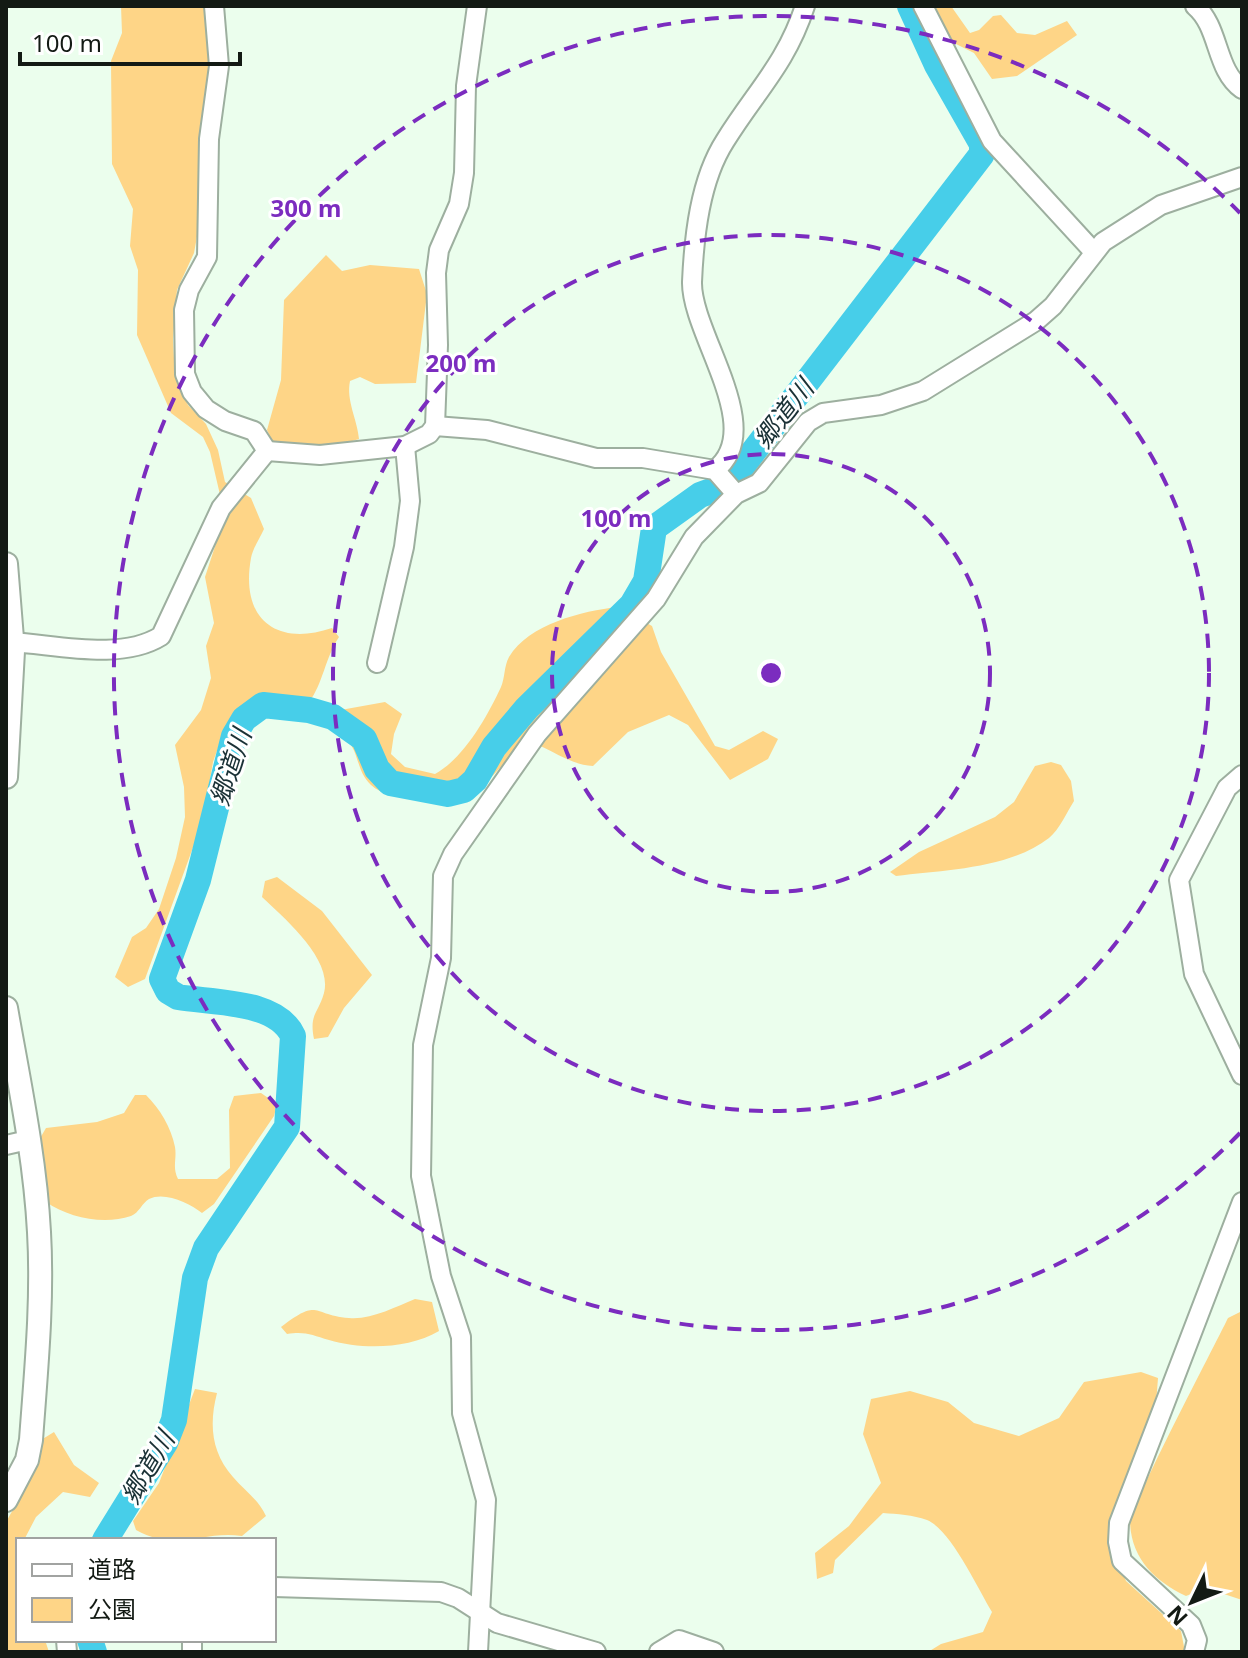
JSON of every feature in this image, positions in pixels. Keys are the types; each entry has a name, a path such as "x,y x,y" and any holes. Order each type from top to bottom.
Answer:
{"street":[{"path":"214,6 219,66 209,139 207,257 189,290 184,310 185,374 192,392 206,409 225,421 254,431 267,451"},
{"path":"267,451 320,455 405,446 429,434 435,426 438,345 436,273 439,250 459,204 464,173 466,86 477,6"},
{"path":"478,1652 486,1500 462,1413 461,1337 441,1276 421,1176 423,1045 441,958 443,876 476,817 537,734 613,653 656,599 725,482 732,406 693,304 696,230 715,160 724,142 779,67 793,43 805,6"},
{"path":"923,6 992,141 1093,251"},
{"path":"1195,6 1209,25 1228,74 1242,89"},
{"path":"435,426 487,430 596,458 643,458 725,482 759,483 796,433 823,413 881,405 923,391 1036,321 1053,306 1093,251 1161,205 1242,177"},
{"path":"377,663 404,547 410,501 405,446"},
{"path":"10,648 93,649 146,645 161,636 221,508 267,451"},
{"path":"6,564 10,648 6,777"},
{"path":"1242,775 1227,788 1179,880 1194,974 1242,1075"},
{"path":"6,1008 28,1140 39,1231 36,1369 27,1460 6,1500"},
{"path":"6,1145 28,1140"},
{"path":"1194,1652 1197,1640 1191,1625 1122,1561 1118,1542 1119,1523 1242,1202"},
{"path":"276,1587 441,1592 458,1598 479,1613 535,1636 596,1652"},
{"path":"659,1652 679,1640 714,1652"}],"green space":[{"path":"121,6 206,6 210,64 200,151 200,220 194,253 177,290 173,339 175,377 188,405 206,424 218,450 225,482 251,498 264,529 252,554 249,579 257,612 266,623 279,630 294,634 332,628 339,637 309,702 268,693 243,705 225,728 213,762 203,820 145,979 128,987 115,977 132,937 146,928 159,909 176,858 185,817 184,787 175,745 201,710 211,678 206,646 214,623 205,577 225,516 210,452 203,437 171,413 137,335 138,270 130,246 133,209 112,164 111,61 122,33"},
{"path":"935,6 951,6 970,33 979,30 993,16 1001,15 1017,33 1035,35 1067,21 1077,35 1017,76 992,79 974,53 952,42"},
{"path":"326,255 342,271 370,265 419,269 427,294 416,383 375,384 360,377 350,381 349,396 359,439 312,453 276,450 267,430 281,380 284,300"},
{"path":"618,607 652,626 661,652 715,746 729,750 763,731 778,739 768,759 730,780 688,725 669,715 628,732 593,766 575,762 522,740 488,781 476,789 464,795 432,799 390,794 375,788 365,778 354,750 335,730 335,711 385,702 402,714 394,734 391,754 405,767 435,774 456,758 482,723 501,687 509,657 518,646 529,636 558,621"},
{"path":"1051,762 1061,765 1071,781 1074,801 1049,838 1033,848 996,862 896,876 890,872 919,852 995,817 1014,802 1035,766"},
{"path":"277,877 322,911 372,975 344,1008 328,1037 314,1039 313,1031 313,1019 324,993 325,980 321,967 305,940 262,897 265,881"},
{"path":"261,1093 277,1104 274,1116 214,1204 202,1213 184,1202 162,1196 149,1199 131,1216 98,1220 76,1216 46,1202 39,1140 46,1128 97,1122 124,1113 135,1095 146,1095 171,1132 178,1179 217,1179 230,1168 229,1110 234,1096"},
{"path":"415,1299 432,1302 439,1331 400,1344 371,1346 342,1343 308,1334 287,1334 281,1327 310,1310 357,1318"},
{"path":"1242,1311 1242,1600 1206,1588 1186,1596 1147,1568 1135,1548 1130,1523 1157,1458 1228,1318"},
{"path":"1141,1372 1158,1378 1155,1417 1116,1503 1109,1542 1126,1581 1181,1631 1185,1652 928,1652 941,1644 983,1632 992,1612 945,1535 927,1520 916,1517 883,1513 835,1560 833,1573 817,1579 815,1553 849,1526 881,1483 863,1434 871,1399 910,1391 948,1402 974,1423 1019,1436 1059,1418 1084,1382"},
{"path":"195,1389 217,1393 213,1416 216,1448 233,1477 266,1516 242,1536 151,1537 136,1530 133,1521 159,1483"},
{"path":"54,1432 74,1465 99,1483 90,1497 63,1492 36,1517 25,1538 16,1538 16,1642 46,1642 49,1652 6,1652 6,1522 28,1483 41,1440"}],"waterway":[{"name":"郷道川","path":"106,1538 165,1443 174,1420 195,1278 206,1248 287,1127 293,1036 285,1024 259,1009 178,997 168,991 162,979 198,880 234,736 244,719 263,705 309,710 333,717 364,739 377,769 390,783 448,794 464,790 475,780 494,747 527,708 632,605 646,581 654,528 700,495 722,487 737,473 982,154 982,144 937,65 910,6"},
{"name":"郷道川","path":"91,1642 94,1652"}]}
